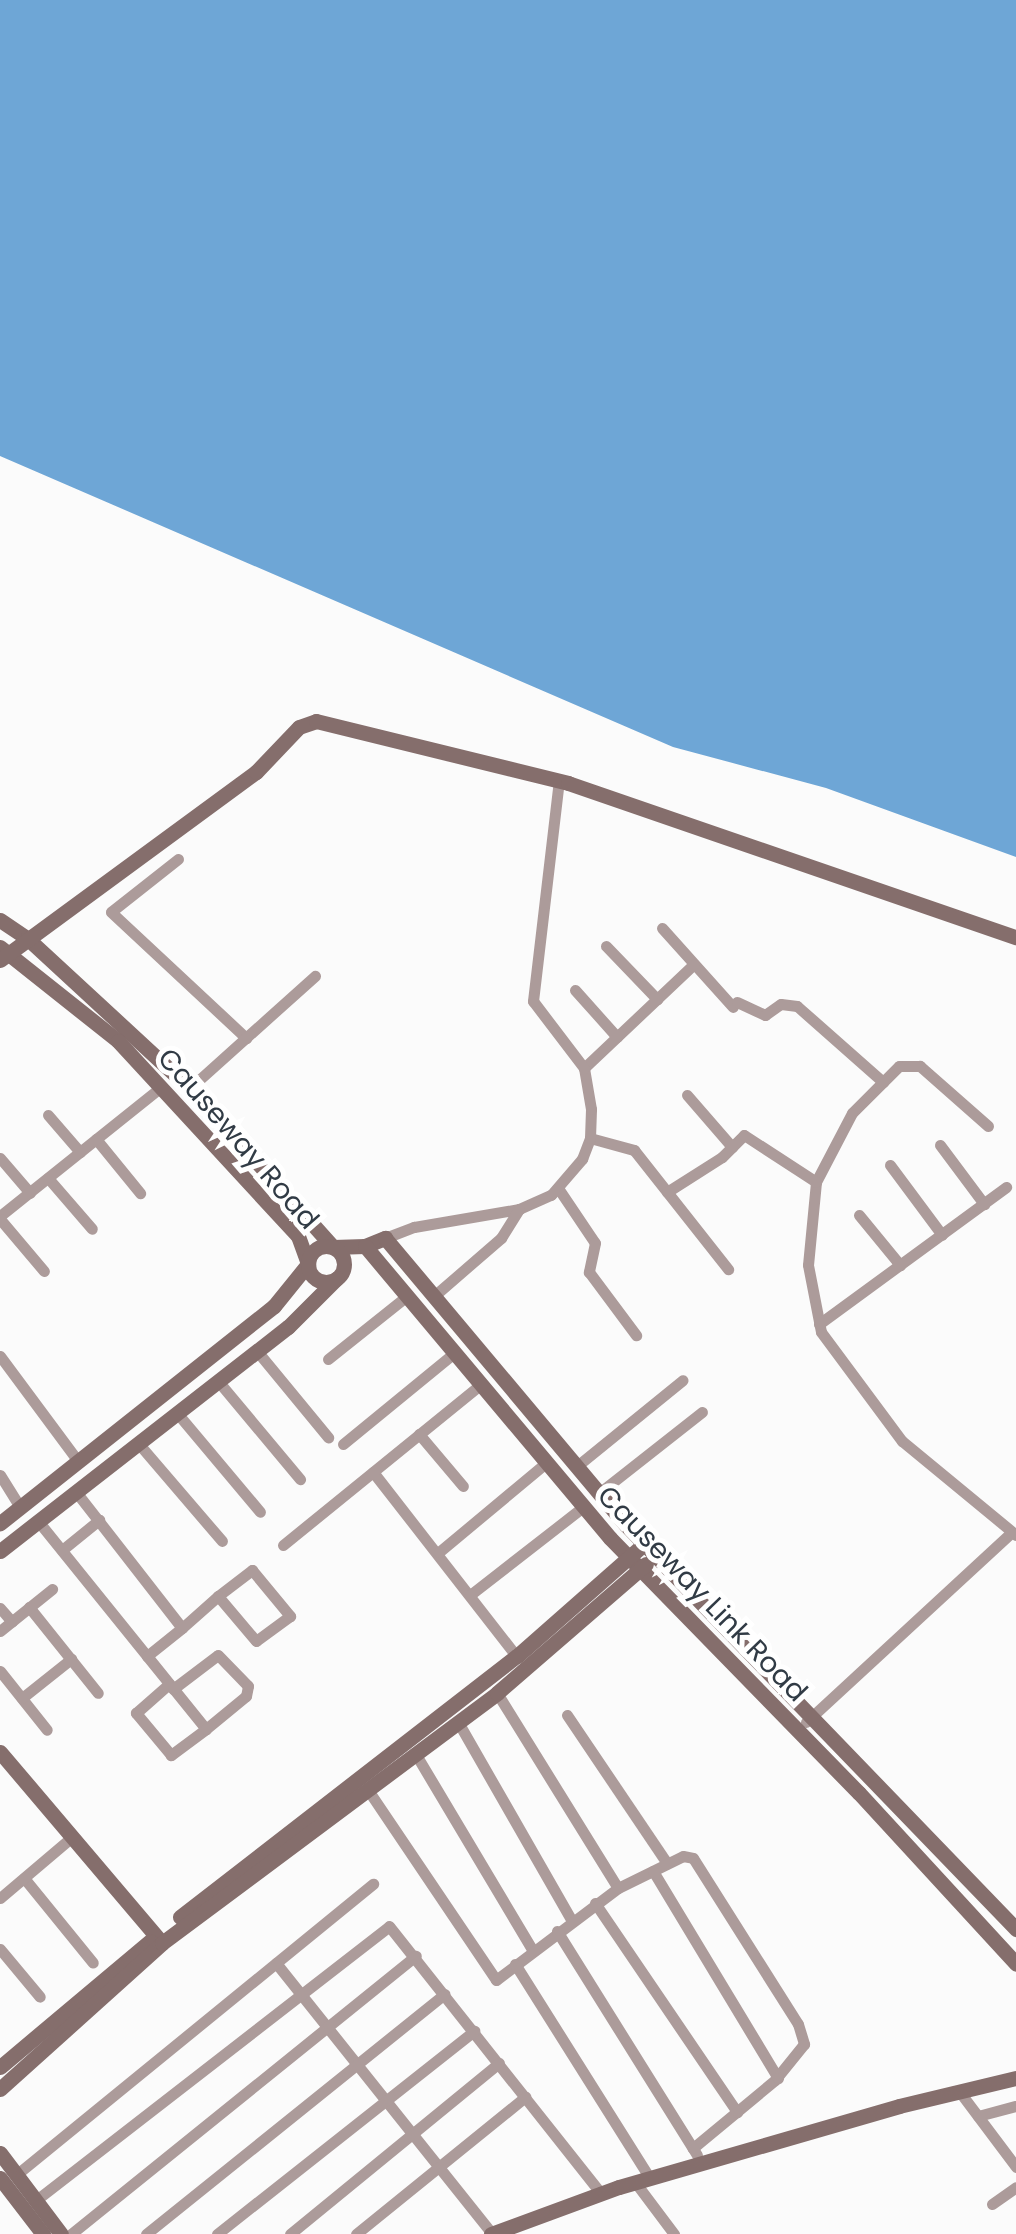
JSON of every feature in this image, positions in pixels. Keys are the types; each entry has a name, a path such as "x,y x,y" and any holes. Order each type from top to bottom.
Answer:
{"main road":[{"path":"3,953 256,772 306,722 332,724 559,780 1016,937"},
{"name":"Causeway Road","path":"0,920 28,938 190,1088 332,1248"},
{"name":"Causeway Road","path":"0,1523 274,1306 308,1264 298,1236 118,1041 3,953"},
{"path":"339,1276 321,1281 312,1275 308,1264 315,1250 365,1246 385,1238 650,1549 1016,1929"},
{"path":"0,1551 256,1351 339,1276 365,1246"},
{"name":"Causeway Link Road","path":"365,1246 583,1507 1016,1964"},
{"path":"332,1248 344,1262 339,1276"},
{"path":"0,2090 159,1940 496,1693 650,1549"},
{"path":"0,2067 634,1563"},
{"path":"0,1752 159,1940"},
{"path":"491,2234 697,2156 1016,2078"},
{"path":"0,2153 8,2176 43,2234"},
{"path":"8,2176 35,2200 61,2234"}],"street":[{"path":"385,1238 414,1228 519,1209 558,1188 582,1159 590,1138 584,1068 535,1010 533,1001 559,780"},
{"path":"178,859 111,912 246,1038"},
{"path":"662,928 735,1005 765,1014 781,1004 797,1006 883,1082"},
{"path":"606,946 657,999"},
{"path":"584,1068 694,964"},
{"path":"190,1088 315,976"},
{"path":"576,990 617,1036"},
{"path":"798,1730 1014,1533 902,1441 820,1324 808,1266 816,1182 852,1113 899,1066 915,1070 988,1126"},
{"path":"44,1271 0,1218 161,1087"},
{"path":"687,1095 732,1148"},
{"path":"48,1114 80,1152"},
{"path":"667,1192 744,1136 816,1182"},
{"path":"590,1138 634,1150 728,1269"},
{"path":"96,1140 140,1193"},
{"path":"940,1145 984,1204"},
{"path":"0,1158 30,1192"},
{"path":"890,1165 942,1234"},
{"path":"48,1178 92,1229"},
{"path":"558,1188 595,1243 588,1272 636,1335"},
{"path":"820,1324 1006,1188"},
{"path":"434,1296 501,1238 519,1209"},
{"path":"859,1215 900,1265"},
{"path":"328,1359 406,1296"},
{"path":"256,1351 328,1437"},
{"path":"343,1444 454,1353"},
{"path":"0,1356 78,1461"},
{"path":"576,1466 683,1380"},
{"path":"218,1382 300,1478"},
{"path":"282,1545 481,1384"},
{"path":"599,1493 702,1412"},
{"path":"177,1413 260,1512"},
{"path":"419,1434 463,1486"},
{"path":"138,1444 222,1542"},
{"path":"439,1552 546,1463"},
{"path":"373,1472 439,1552 516,1656"},
{"path":"0,1475 20,1506"},
{"path":"76,1492 182,1628"},
{"path":"470,1595 583,1507"},
{"path":"62,1550 98,1520"},
{"path":"38,1521 206,1729"},
{"path":"147,1656 182,1628 218,1596 246,1573 257,1571 290,1616 256,1641 218,1596"},
{"path":"0,1608 4,1626 52,1589"},
{"path":"29,1608 98,1693"},
{"path":"218,1655 248,1686 246,1696 206,1729 178,1751 165,1752 136,1713 218,1655"},
{"path":"22,1698 71,1659"},
{"path":"0,1671 48,1730"},
{"path":"496,1693 618,1888"},
{"path":"567,1715 667,1864"},
{"path":"458,1722 572,1921"},
{"path":"415,1754 532,1949"},
{"path":"368,1790 496,1980 532,1949 618,1888 684,1856 692,1858 798,2024 804,2044 778,2078 737,2112 697,2156 558,1932"},
{"path":"0,1898 72,1837"},
{"path":"653,1871 778,2078"},
{"path":"24,1878 93,1963"},
{"path":"8,2176 373,1884"},
{"path":"594,1904 737,2112"},
{"path":"35,2200 301,1995 381,1928 394,1929 600,2194"},
{"path":"0,1949 40,1997"},
{"path":"71,2234 416,1956"},
{"path":"276,1963 491,2234"},
{"path":"515,1964 674,2234"},
{"path":"146,2234 445,1994"},
{"path":"217,2234 474,2031"},
{"path":"290,2234 499,2064"},
{"path":"959,2092 1011,2151 1016,2166"},
{"path":"356,2234 436,2165 526,2097"},
{"path":"978,2116 1016,2106"},
{"path":"992,2204 1016,2187"}],"water":[{"path":"0,0 1016,0 1016,857 826,788 673,747 0,456"}]}
